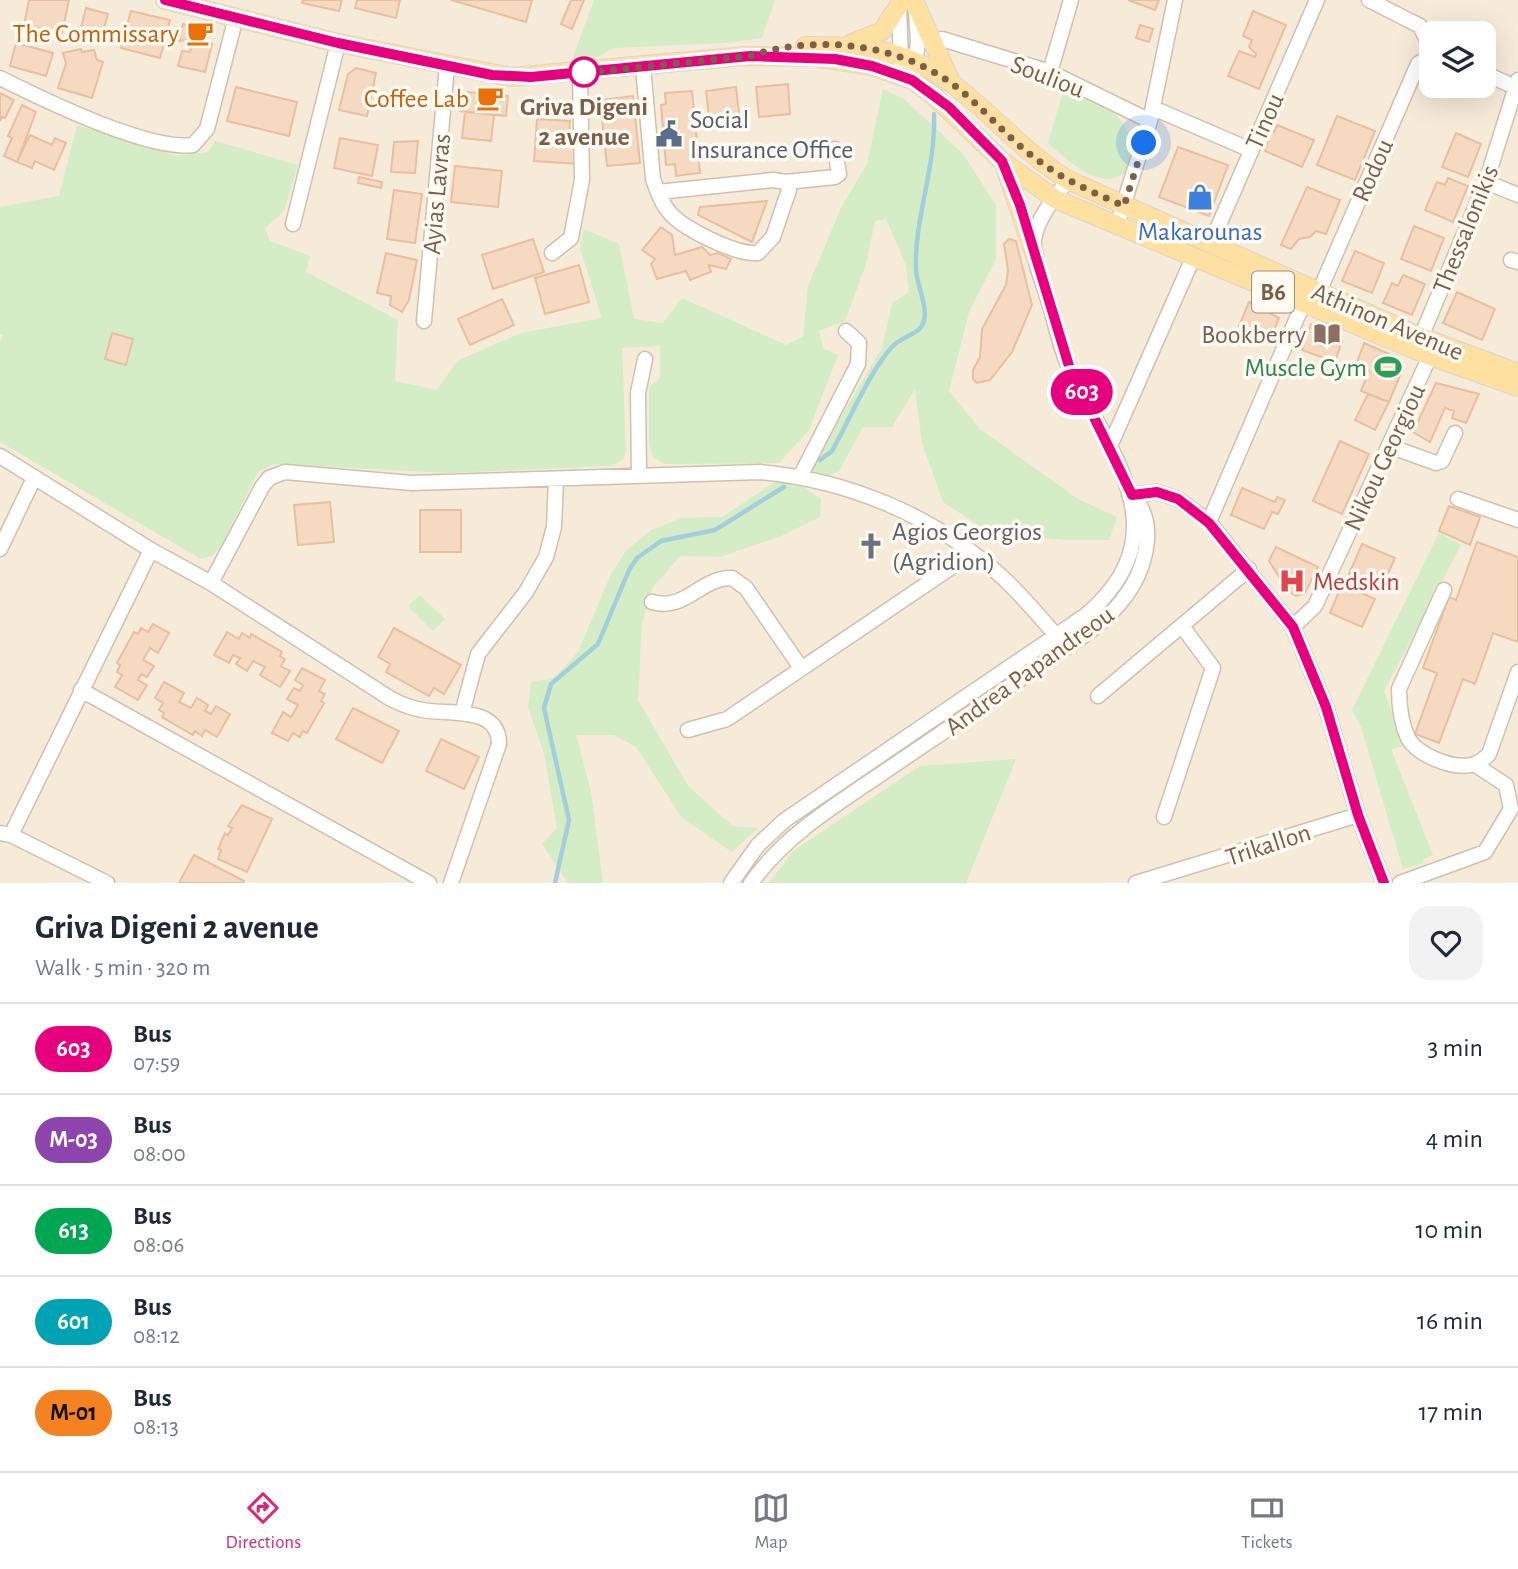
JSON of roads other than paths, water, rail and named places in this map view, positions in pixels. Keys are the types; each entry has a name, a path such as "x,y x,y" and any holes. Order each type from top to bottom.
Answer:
{"main road":[{"name":"B6","path":"165,0 226,10 338,43 511,77 750,56 835,59 907,78"},
{"path":"842,46 882,31 907,3 953,85"},
{"name":"B6","path":"750,56 771,49 797,46 842,46 908,59"},
{"name":"Athinon Avenue","path":"908,59 953,85 1023,149 1068,180 1517,377"},
{"name":"Athinon Avenue","path":"907,78 949,107 1002,161 1055,199 1430,356 1517,377"},
{"path":"1002,161 1035,256"}],"street":[{"path":"1050,72 1072,0"},
{"path":"1117,225 1151,115 1175,0"},
{"name":"Tinou","path":"1211,243 1317,0"},
{"path":"1369,0 1419,25"},
{"path":"907,3 907,78"},
{"path":"0,78 79,115 159,142 193,145 207,129 226,10"},
{"name":"Souliou","path":"942,38 1050,72 1151,115 1251,150"},
{"path":"293,224 338,43"},
{"name":"Rodou","path":"1319,292 1419,63"},
{"name":"Ayias Lavras","path":"424,321 447,66"},
{"path":"643,67 650,165 658,192 670,214 681,223 731,248 758,253 774,237 787,205 789,190 786,182"},
{"path":"552,253 571,238 582,180 580,73"},
{"path":"1496,77 1516,83"},
{"name":"Thessalonikis","path":"1421,337 1486,182 1514,106 1516,83"},
{"path":"658,192 774,180 786,182 835,177 838,174 835,149"},
{"path":"1068,180 1037,228 1035,256 1069,366 1132,495 1157,492 1178,499 1209,523 1249,569 1293,627 1326,707 1358,815 1384,883"},
{"path":"1486,182 1518,195"},
{"path":"1110,446 1193,258"},
{"path":"1209,523 1303,304"},
{"path":"801,475 858,364 859,343 846,331"},
{"name":"Nikou Georgiou","path":"1293,627 1315,606 1430,356"},
{"path":"639,476 638,393 646,359"},
{"path":"1389,446 1436,463 1442,461 1455,433"},
{"path":"0,456 151,550 211,583 403,705 487,719 497,730 499,744 451,883"},
{"path":"211,583 262,486 276,474 300,472 392,483 760,472 801,475 882,501 917,518 1000,576 1066,647"},
{"path":"0,549 34,478"},
{"path":"462,713 478,654 526,592 546,557 554,527 556,479"},
{"name":"Andrea Papandreou","path":"731,883 758,845 785,820 1094,608 1121,571 1131,547 1134,528 1132,495"},
{"name":"Andrea Papandreou","path":"751,883 768,859 824,813 1066,647 1117,607 1137,575 1148,531 1142,507 1132,495"},
{"path":"1458,499 1518,520"},
{"path":"107,883 5,834 151,550"},
{"path":"688,730 727,719 971,554"},
{"path":"1098,696 1249,569"},
{"path":"652,602 675,604 714,581 732,578 746,588 801,668"},
{"path":"1400,883 1485,852 1511,809 1506,785 1474,764 1448,763 1420,751 1409,740 1399,702 1399,689 1444,590"},
{"path":"1164,817 1213,668 1182,626"},
{"path":"1474,764 1489,754 1518,672"},
{"path":"81,690 429,883"},
{"name":"Trikallon","path":"1136,883 1358,815"}],"waterway":[{"path":"820,460 832,451 883,358 895,344 919,330 924,321 924,307 916,269 916,250 932,154 934,114"},
{"path":"555,883 569,820 544,708 551,684 598,644 629,570 637,558 661,541 715,530 784,487"}],"place":[{"name":"The Commissary","path":"200,33"},
{"name":"Griva Digeni 2 avenue","path":"584,72"},
{"name":"Coffee Lab","path":"490,98"},
{"name":"Social Insurance Office","path":"669,134"},
{"name":"Makarounas","path":"1200,197"},
{"name":"Bookberry","path":"1327,334"},
{"name":"Muscle Gym","path":"1388,367"},
{"name":"Agios Georgios (Agridion)","path":"871,546"},
{"name":"Medskin","path":"1292,581"}]}
